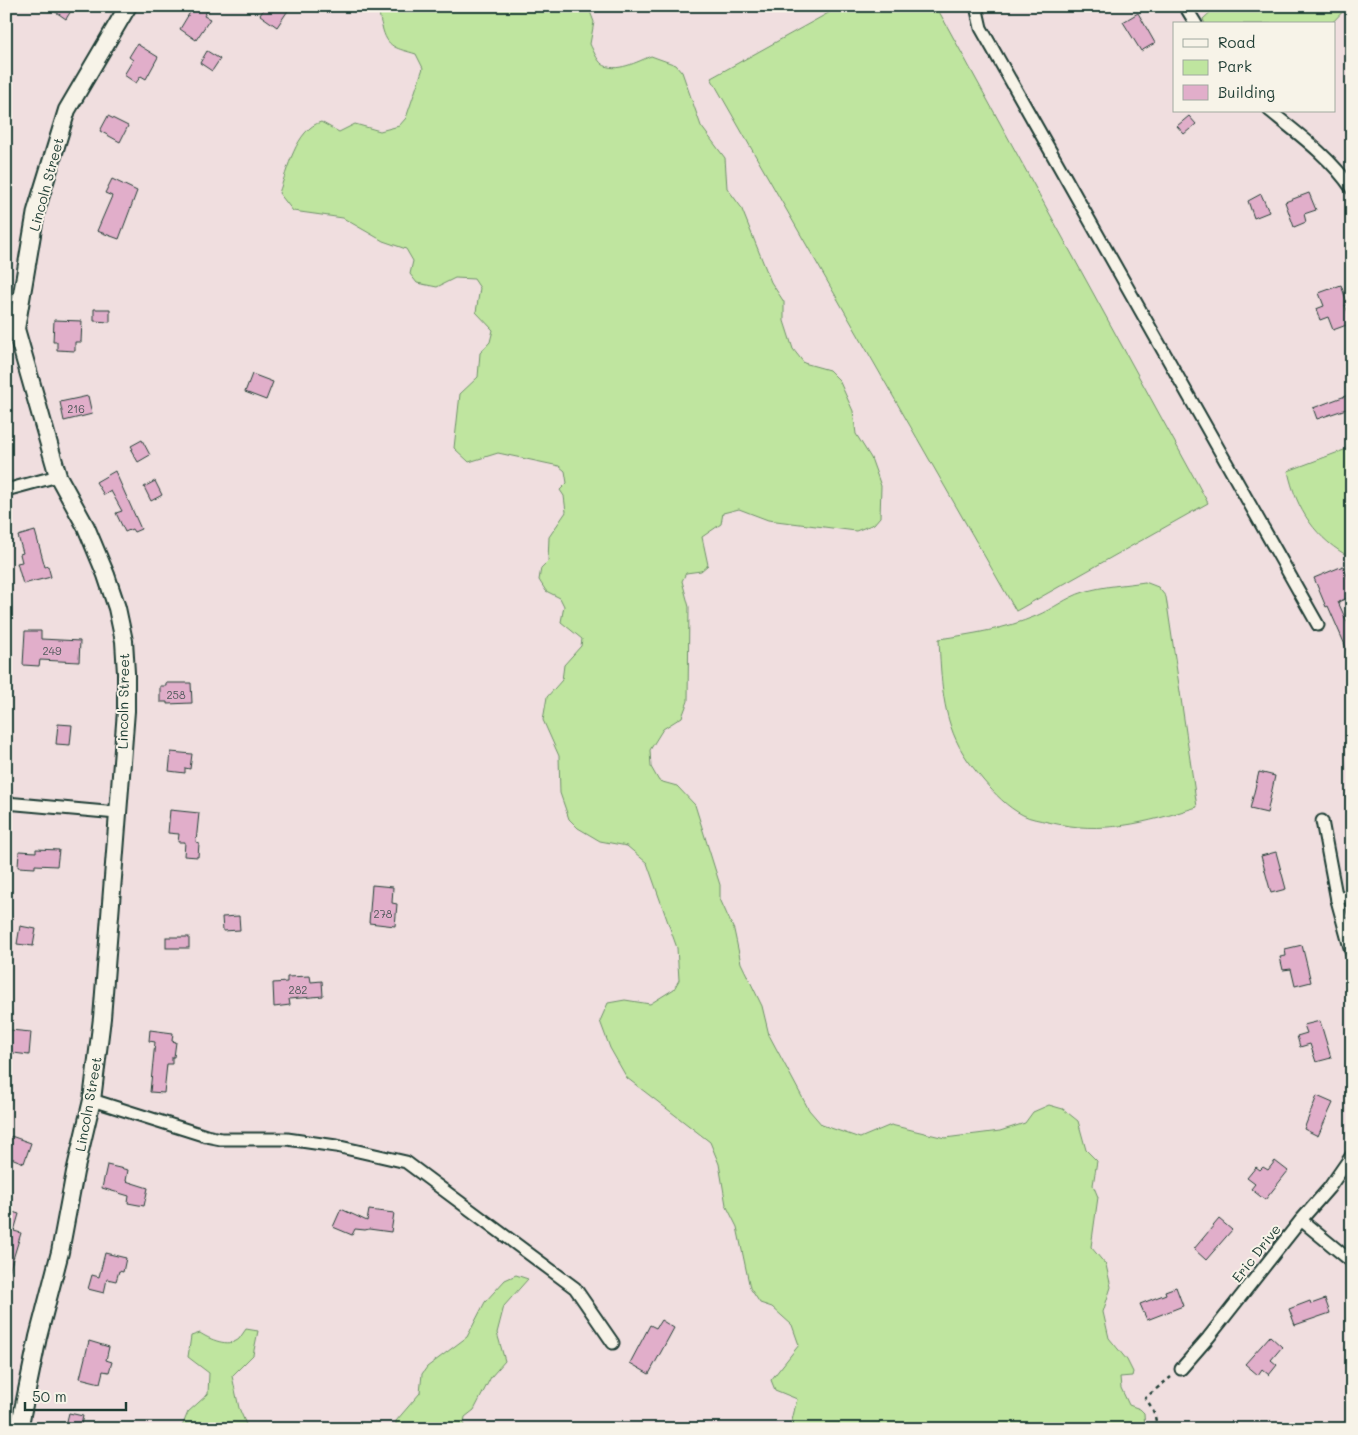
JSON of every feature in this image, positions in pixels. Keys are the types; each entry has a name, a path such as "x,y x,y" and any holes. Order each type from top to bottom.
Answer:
{"main road":[{"name":"Lincoln Street","path":"18,1429 38,1337 60,1252 75,1172 92,1100 102,1018 126,711 126,673 124,641 117,608 106,575 86,527 58,476 16,329 36,211 67,110 128,6"}],"street":[{"path":"976,6 981,28 1318,625"},
{"path":"1185,6 1195,22"},
{"path":"1271,112 1313,146 1341,173 1352,189"},
{"path":"6,490 58,476"},
{"path":"6,803 117,813"},
{"path":"1322,821 1337,900 1352,955"},
{"path":"1337,900 1352,894"},
{"path":"92,1100 206,1136 234,1139 287,1139 336,1146 406,1162 575,1288 613,1343"},
{"name":"Eric Drive","path":"1181,1368 1208,1338 1301,1220 1329,1188 1352,1155"},
{"path":"1301,1220 1352,1262"}],"path":[{"path":"1157,1429 1156,1414 1151,1404 1145,1398 1181,1368"}],"green space":[{"path":"381,6 588,6 594,22 590,44 602,64 613,68 620,67 651,56 676,65 682,72 701,126 725,158 727,188 741,207 771,282 784,302 784,321 793,349 804,363 829,370 839,380 853,411 856,434 871,458 881,486 880,517 874,524 856,531 768,520 739,509 723,513 721,524 702,537 708,565 701,571 686,573 682,581 689,607 688,701 682,717 663,729 650,750 651,767 659,781 677,786 695,805 720,885 720,899 734,930 741,963 762,1006 769,1035 809,1110 822,1125 860,1138 891,1125 945,1138 1000,1131 1025,1123 1033,1112 1049,1105 1063,1109 1078,1121 1086,1150 1097,1161 1093,1185 1098,1197 1091,1247 1106,1265 1111,1287 1103,1312 1109,1338 1127,1360 1133,1372 1132,1376 1120,1377 1121,1388 1129,1405 1140,1409 1144,1413 1145,1429 1014,1429 997,1425 952,1427 946,1429 795,1429 791,1425 797,1399 775,1390 771,1380 799,1345 792,1325 772,1307 760,1303 750,1288 737,1227 726,1205 719,1164 710,1142 627,1078 610,1048 600,1021 608,1003 625,1000 650,1004 674,989 679,980 677,948 647,863 627,846 600,841 578,828 569,819 560,793 559,756 543,720 547,697 562,680 564,665 581,646 582,639 561,622 564,606 560,598 546,591 539,580 541,568 548,561 549,537 566,512 564,496 560,490 567,483 565,471 559,466 498,453 469,462 454,448 460,394 478,377 480,353 490,342 493,330 476,312 480,288 474,279 455,278 437,287 417,283 410,274 413,261 406,249 383,241 343,218 293,211 279,193 294,152 305,133 312,126 321,122 339,132 355,124 380,131 399,126 406,118 423,68 416,54 398,49 387,39 380,18"},
{"path":"841,6 936,6 1208,503 1016,611 711,78"},
{"path":"1217,6 1348,6 1333,22 1204,22 1203,19"},
{"path":"1352,447 1352,558 1339,551 1318,533 1296,498 1288,471"},
{"path":"1145,582 1158,587 1166,597 1197,807 1142,822 1106,827 1068,826 1029,818 1017,812 1006,804 988,785 963,753 956,740 944,698 939,639 1000,628 1036,616 1078,594 1091,590"},
{"path":"516,1275 528,1279 504,1306 497,1333 505,1361 491,1377 474,1410 465,1417 463,1429 396,1429 396,1421 420,1393 422,1374 427,1367 467,1337 485,1302 505,1280"},
{"path":"246,1329 258,1331 253,1355 232,1376 239,1408 248,1429 181,1429 188,1412 208,1394 209,1373 188,1357 191,1336 200,1333 214,1340 230,1343 239,1339"}],"building":[{"path":"47,6 74,6 66,19"},
{"path":"198,6 207,11 204,16 210,19 196,40 180,29 192,9 195,10"},
{"path":"266,6 291,6 277,27 260,15"},
{"path":"1138,13 1155,43 1141,51 1123,22"},
{"path":"137,44 158,57 146,79 141,76 136,83 124,75 133,60 129,57"},
{"path":"207,51 220,59 212,71 200,63"},
{"path":"108,116 128,126 120,142 100,131"},
{"path":"1189,116 1196,124 1184,134 1177,126"},
{"path":"112,179 137,191 119,239 97,231 112,196 105,193"},
{"path":"1309,193 1316,210 1304,214 1306,222 1294,227 1285,202"},
{"path":"1261,194 1269,212 1254,218 1248,201"},
{"path":"1341,285 1348,305 1345,305 1352,323 1333,330 1328,317 1320,320 1316,309 1324,306 1319,293"},
{"path":"94,309 110,309 110,322 94,321"},
{"path":"54,320 82,321 81,342 75,342 75,351 57,350 57,342 53,342"},
{"path":"252,374 273,382 266,400 245,392"},
{"path":"1348,395 1352,407 1317,419 1313,408"},
{"path":"88,396 92,414 64,421 60,402"},
{"path":"142,440 150,455 138,462 131,450 133,449 131,446"},
{"path":"115,471 141,529 134,532 132,529 125,532 116,513 122,511 111,491 104,495 96,482"},
{"path":"155,481 162,495 151,501 144,487"},
{"path":"35,531 45,567 48,566 51,577 23,584 17,563 22,562 20,554 23,553 18,536"},
{"path":"1343,566 1352,587 1352,596 1338,602 1352,633 1352,661 1314,578"},
{"path":"25,631 41,631 41,639 80,641 79,662 40,660 39,666 23,665"},
{"path":"166,683 191,683 192,703 167,704 167,702 160,702 160,686 166,686"},
{"path":"58,724 72,725 70,745 56,744"},
{"path":"171,752 192,754 190,769 185,768 185,773 169,771"},
{"path":"1259,772 1275,776 1267,813 1250,809"},
{"path":"170,810 199,813 196,842 199,843 198,857 184,856 185,842 178,842 179,834 168,833"},
{"path":"36,849 59,850 57,866 35,865 35,868 18,867 19,851 36,852"},
{"path":"1276,852 1286,889 1271,893 1261,856"},
{"path":"372,885 393,887 392,903 397,904 395,926 369,923"},
{"path":"239,916 240,930 223,931 222,917"},
{"path":"20,926 36,929 33,946 17,944"},
{"path":"166,937 189,937 189,948 166,948"},
{"path":"1302,945 1311,982 1295,986 1291,969 1283,970 1280,957 1286,956 1285,949"},
{"path":"310,976 311,982 322,981 323,996 289,999 290,1005 274,1007 273,983 287,982 287,977"},
{"path":"1320,1021 1331,1058 1316,1062 1310,1044 1300,1047 1297,1036 1307,1033 1304,1025"},
{"path":"10,1030 31,1032 29,1055 6,1052 6,1032 10,1032"},
{"path":"150,1030 173,1033 172,1041 176,1042 172,1064 167,1064 164,1093 150,1092 155,1042 149,1041"},
{"path":"1317,1096 1333,1103 1318,1136 1304,1129"},
{"path":"11,1136 31,1143 24,1163 6,1156 6,1147"},
{"path":"1275,1161 1288,1171 1265,1200 1251,1189 1255,1184 1247,1178 1256,1167 1260,1170 1263,1167 1268,1170"},
{"path":"107,1165 128,1170 126,1181 148,1188 144,1206 128,1203 129,1196 102,1188"},
{"path":"341,1209 367,1221 369,1210 394,1213 391,1232 355,1229 352,1235 333,1227"},
{"path":"6,1210 19,1214 14,1231 21,1233 9,1272 6,1272"},
{"path":"1219,1219 1232,1230 1206,1260 1194,1249"},
{"path":"105,1253 126,1258 123,1272 119,1271 116,1281 107,1279 104,1293 88,1289 92,1275 99,1277"},
{"path":"1176,1287 1183,1306 1147,1320 1140,1304 1166,1294 1165,1291"},
{"path":"1325,1299 1330,1313 1295,1325 1289,1309 1310,1301 1311,1304"},
{"path":"661,1320 674,1328 649,1374 630,1363 650,1325 656,1328"},
{"path":"1270,1336 1282,1347 1271,1360 1277,1365 1269,1375 1262,1369 1258,1375 1245,1364"},
{"path":"89,1341 109,1347 106,1360 112,1362 109,1372 103,1371 100,1383 80,1378"},
{"path":"69,1413 83,1416 80,1429 65,1429"}]}
